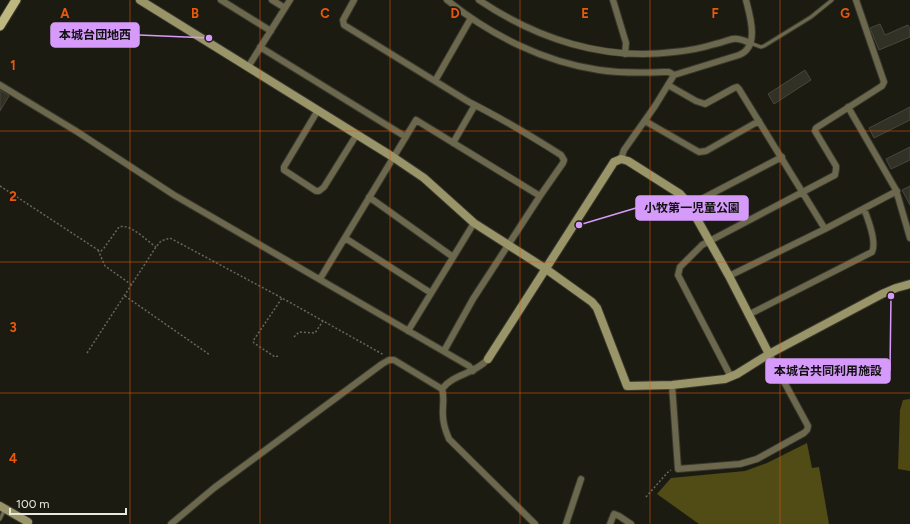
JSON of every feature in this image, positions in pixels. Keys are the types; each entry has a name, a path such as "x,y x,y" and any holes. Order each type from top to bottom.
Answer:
{"main road":[{"path":"0,26 16,0"}],"street":[{"path":"140,0 393,156 424,178 474,223 546,269 592,302 597,308 627,386 672,385 720,381 731,377 769,354 882,294 910,284"},
{"path":"221,0 271,31"},
{"path":"272,0 285,8"},
{"path":"248,67 290,0"},
{"path":"354,0 343,20 344,25 475,105 561,155 564,160 473,299 444,351"},
{"path":"447,0 471,18 494,32 525,48 560,61 598,70 669,72 674,75"},
{"path":"479,0 519,24 558,40 587,48 625,54 647,55 700,48 733,39 750,43"},
{"path":"613,0 626,43 625,54"},
{"path":"621,159 624,150 645,121 674,75 742,54 747,50 750,43 752,23 746,0"},
{"path":"731,377 678,275 680,267 698,248 709,241 831,177 836,172 836,166 815,131 816,128 882,86 884,82 856,0"},
{"path":"435,81 471,18"},
{"path":"260,47 406,137"},
{"path":"0,85 174,195 444,351 469,366 473,371"},
{"path":"668,85 696,101 705,104 737,87 825,229"},
{"path":"453,143 475,105"},
{"path":"848,107 897,192 910,238"},
{"path":"318,110 284,167 284,170 316,191 319,191 324,187 357,134"},
{"path":"320,279 416,120 540,196"},
{"path":"645,121 699,152 706,150 759,121"},
{"path":"690,205 782,158"},
{"path":"535,524 449,439 444,426 442,389 446,383 473,371 484,364 488,359 614,162 621,159 628,161 680,194 690,205 808,426 808,430 757,459 740,464 678,469 672,385"},
{"path":"729,276 897,192"},
{"path":"369,197 453,257"},
{"path":"748,315 872,252 874,240 864,209"},
{"path":"408,330 474,223"},
{"path":"344,238 430,293"},
{"path":"171,524 214,488 389,360 394,360 442,389"},
{"path":"566,524 581,478"},
{"path":"2,508 29,523"},
{"path":"610,524 614,514 631,524"}],"lane":[{"path":"750,43 764,46 811,17 832,0"},
{"path":"0,519 2,508"}],"path":[{"path":"0,186 98,250 105,266 132,285"},
{"path":"98,250 101,251 119,227 122,226 130,228 156,247"},
{"path":"87,354 156,247 161,241 170,238 394,360"},
{"path":"125,296 210,355"},
{"path":"278,356 275,357 253,341 282,298"},
{"path":"294,338 299,332 315,333 323,321"},
{"path":"646,497 666,473 670,470 678,469"}],"shaded area":[{"path":"910,399 910,471 898,469 900,410 903,400"},
{"path":"807,443 812,468 819,467 829,524 699,524 657,494 671,478 745,471 767,463"}],"building":[{"path":"880,24 885,35 908,25 910,29 910,37 879,50 870,28"},
{"path":"805,70 811,80 774,104 768,94"},
{"path":"0,90 9,96 0,111"},
{"path":"910,107 910,120 874,138 869,128"},
{"path":"910,147 910,160 891,169 886,159"},
{"path":"910,186 910,205 902,190"}],"place":[{"name":"本城台団地西","path":"209,38"},
{"name":"小牧第一児童公園","path":"579,225"},
{"name":"本城台共同利用施設","path":"891,296"}]}
